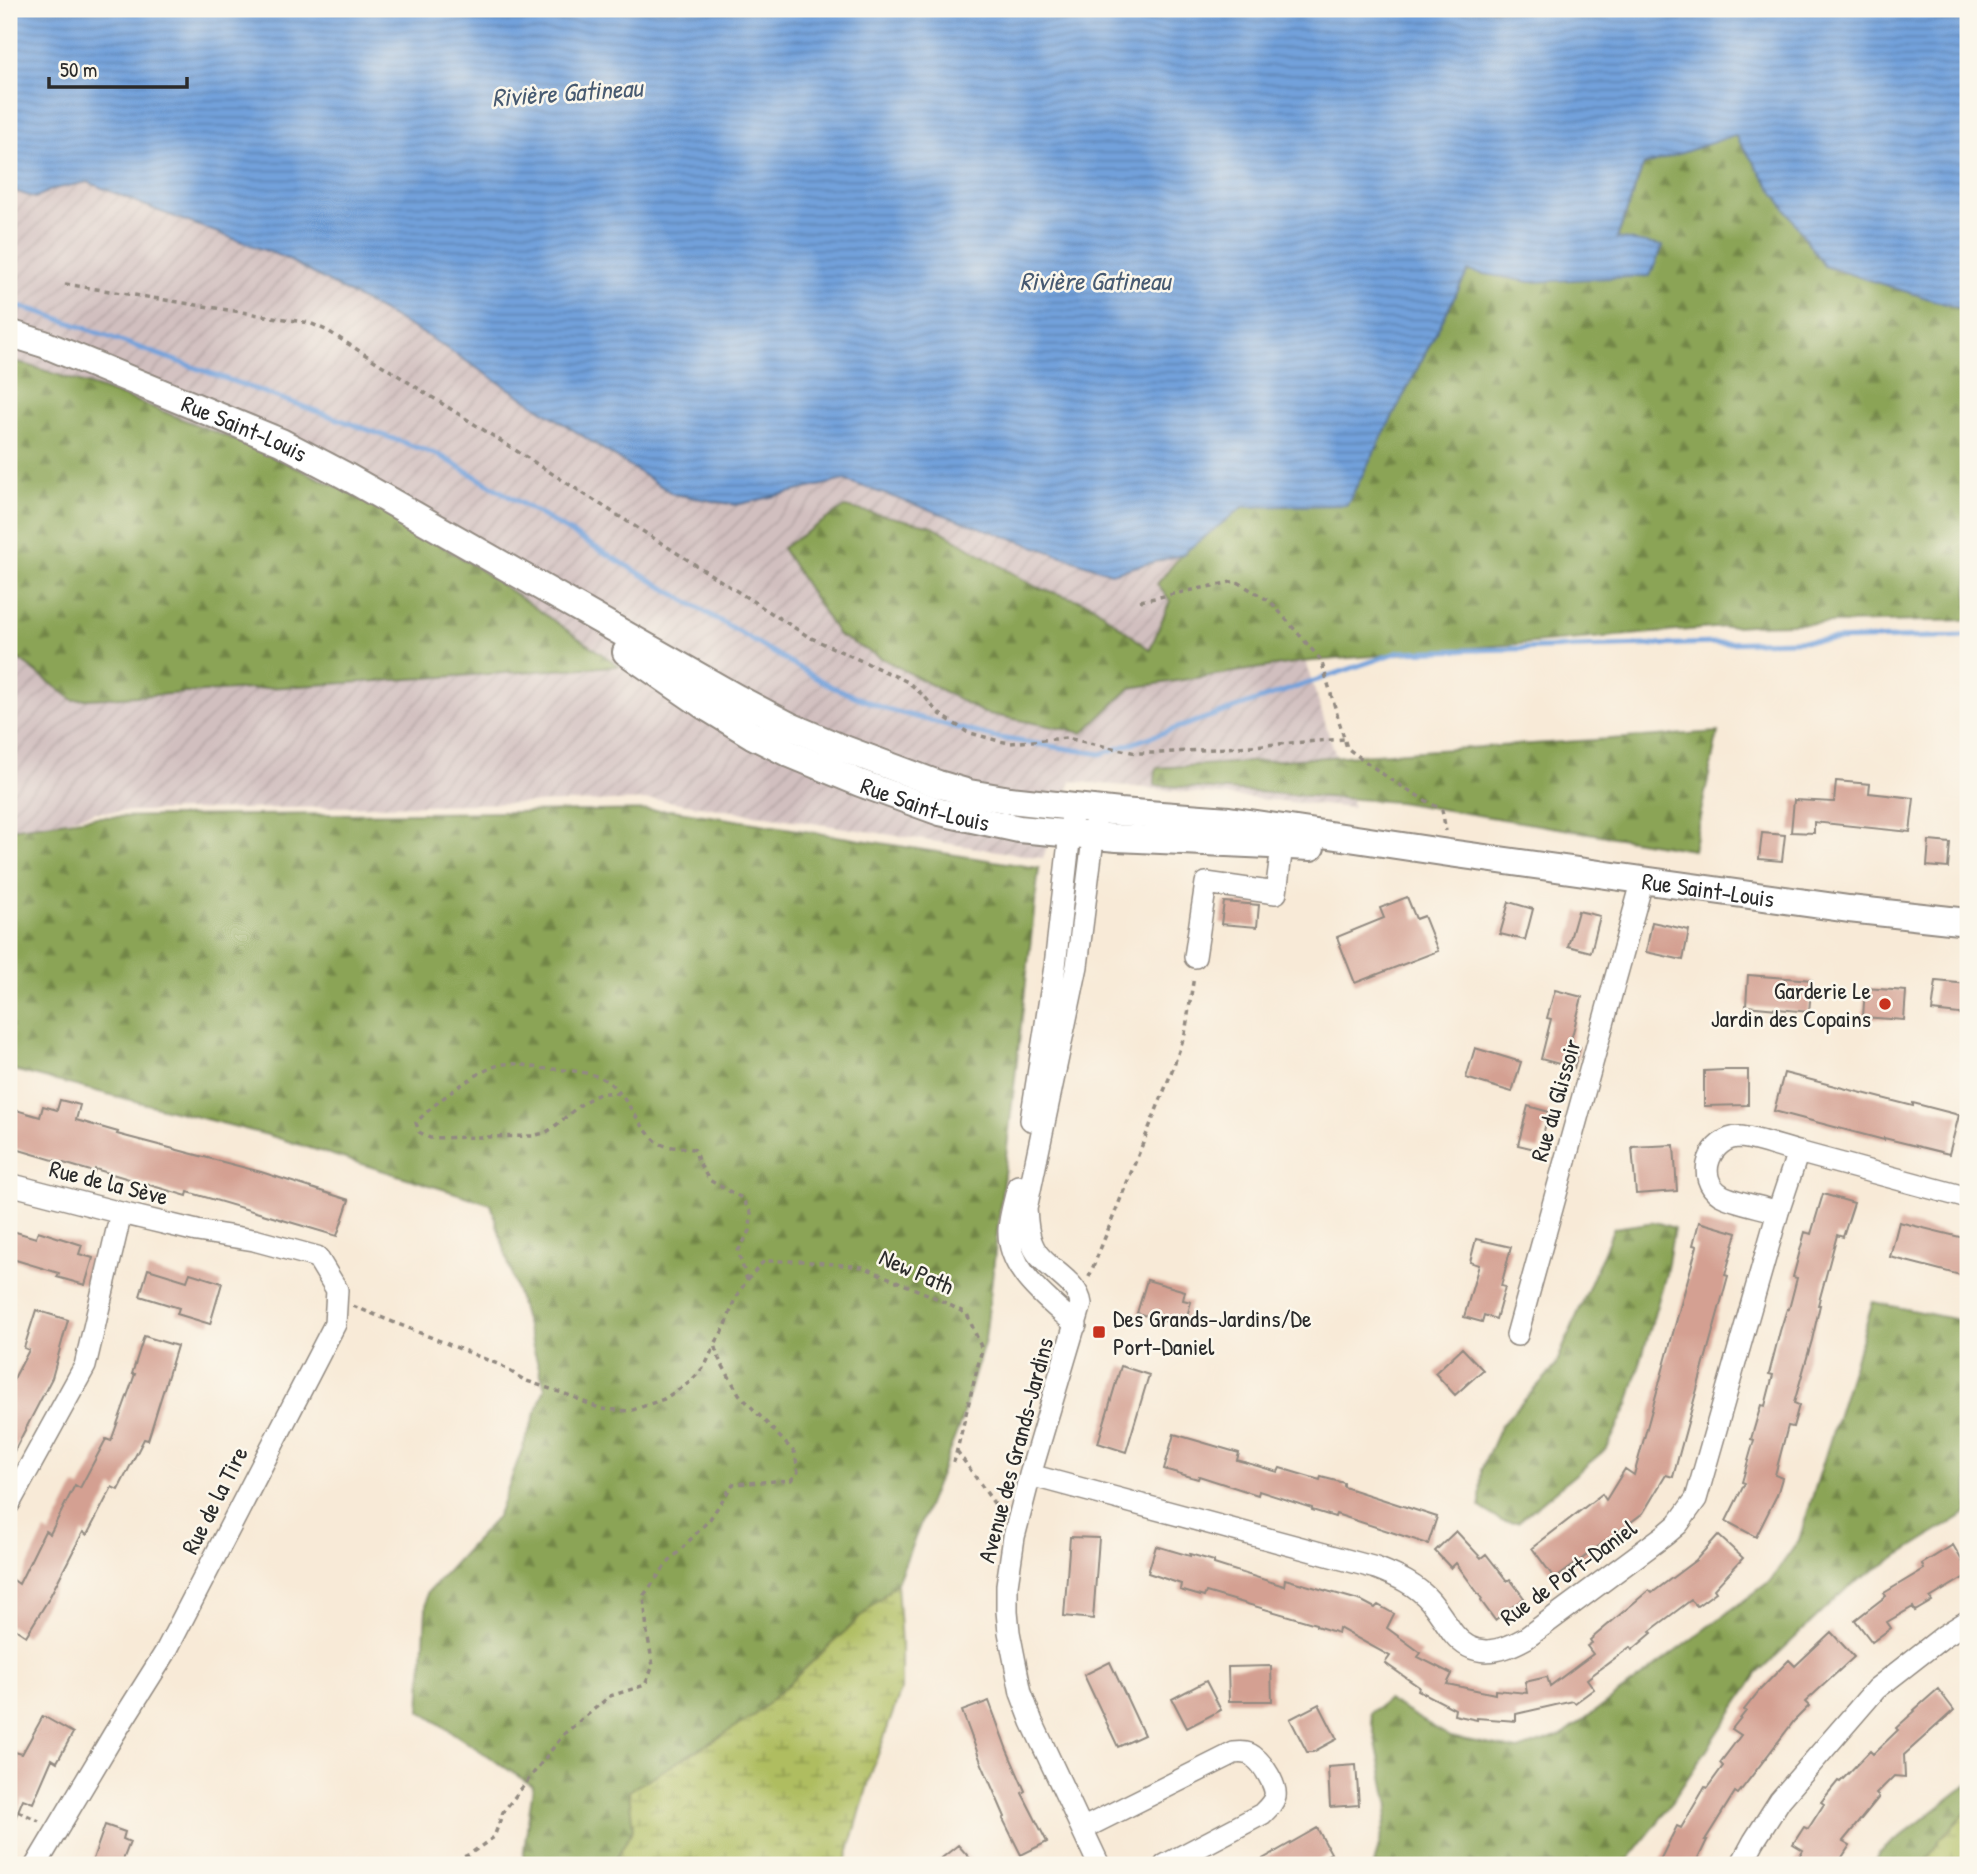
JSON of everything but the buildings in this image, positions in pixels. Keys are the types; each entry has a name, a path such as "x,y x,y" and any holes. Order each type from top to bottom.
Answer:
{"main road":[{"name":"Rue Saint-Louis","path":"9,333 44,344 281,442 737,698 803,731 938,784 1010,800 1229,820 1849,909 1968,922"},
{"name":"Rue Saint-Louis","path":"468,545 703,705 752,735 860,783 940,811 1019,830 1450,853"}],"street":[{"name":"Avenue des Grands-Jardins","path":"1085,808 1055,966 1034,1106 1009,1231 1013,1255 1029,1281 1076,1325 1014,1537 1007,1611 1021,1693 1096,1864"},
{"path":"1195,957 1206,883 1276,893 1282,846"},
{"name":"Rue du Glissoir","path":"1517,1335 1643,880"},
{"path":"1778,1212 1722,1196 1713,1188 1707,1172 1707,1161 1720,1143 1726,1139 1741,1137 1968,1198"},
{"name":"Rue de Port-Daniel","path":"1030,1475 1376,1568 1398,1577 1431,1601 1455,1636 1466,1646 1494,1651 1508,1648 1526,1638 1665,1535 1688,1512 1700,1487 1778,1212 1798,1152"},
{"name":"Rue de la Sève","path":"9,1184 121,1213 197,1231 254,1240 317,1257 337,1290 336,1299"},
{"path":"9,1504 85,1366 121,1213"},
{"name":"Rue de la Tire","path":"36,1865 165,1653 335,1324 336,1299"},
{"path":"1741,1865 1780,1800 1876,1689 1944,1636 1968,1621"},
{"path":"1082,1829 1234,1753 1242,1752 1256,1758 1276,1794 1268,1808 1262,1814 1165,1865"}],"path":[{"path":"65,284 310,323 328,331 809,637 908,682 937,712 967,732 1010,743 1066,738 1136,753 1344,739"},
{"path":"1140,601 1236,581 1271,602 1321,660 1347,748 1391,780 1442,810 1450,853"},
{"path":"1089,1277 1185,1034 1195,957"},
{"path":"336,1299 500,1365 524,1380 600,1409 630,1411 664,1399 690,1381 705,1366 726,1325 734,1301 747,1280 738,1251 750,1231 751,1213 742,1199 709,1180 695,1150 659,1143 611,1084 586,1073 537,1069 518,1064 502,1064 483,1073 436,1103 416,1123 419,1132 430,1138 533,1136 546,1133 594,1097 609,1093 619,1094"},
{"name":"New Path","path":"747,1280 764,1261 802,1261 863,1267 967,1314 982,1349 954,1462"},
{"path":"446,1865 494,1837 503,1812 564,1734 610,1696 645,1685 653,1666 644,1595 666,1565 710,1519 733,1484 792,1480 799,1472 795,1453 739,1394 719,1359 715,1344"},
{"path":"957,1451 996,1506"},
{"path":"9,1807 22,1813"}],"shaded area":[{"path":"9,9 996,409 1304,658 1353,808 1071,781 1043,858 660,800 96,812 9,835"}],"green space":[{"path":"1735,134 1824,266 1968,311 1968,620 1749,625 1301,662 1130,688 1083,733 984,713 838,635 782,548 845,507 933,526 1036,587 1091,604 1150,650 1170,601 1157,584 1181,555 1243,507 1347,504 1468,271 1531,282 1617,239 1643,166"},
{"path":"9,359 126,397 245,444 363,499 473,565 619,666 73,700 16,657 9,647"},
{"path":"1718,732 1693,850 1398,802 1155,785 1156,768"},
{"path":"672,810 1039,868 985,1340 960,1424 897,1583 754,1716 629,1791 633,1829 613,1865 522,1865 533,1786 420,1711 427,1593 497,1517 545,1388 491,1204 268,1135 9,1069 9,829 96,817"},
{"path":"1655,1222 1674,1228 1666,1274 1628,1405 1607,1448 1518,1522 1501,1521 1480,1507 1481,1470 1501,1425 1555,1367 1614,1228"},
{"path":"1873,1302 1968,1322 1968,1512 1848,1587 1757,1674 1661,1818 1624,1865 1374,1865 1389,1806 1370,1713 1387,1700 1451,1737 1518,1750 1563,1735 1770,1581 1799,1540"},
{"path":"897,1583 901,1690 871,1774 845,1865 613,1865 633,1829 629,1791 754,1716"},
{"path":"1968,1784 1968,1811 1941,1838 1924,1865 1873,1865 1878,1854"},
{"path":"1968,1811 1968,1865 1924,1865 1941,1838"}],"water":[{"name":"Rivière Gatineau","path":"9,9 1968,9 1968,311 1824,266 1735,135 1643,166 1617,238 1663,246 1650,276 1531,282 1468,271 1347,505 1243,507 1181,555 1111,573 844,480 736,505 673,494 424,334 283,257 88,182 53,189 35,198 9,189"}],"waterway":[{"path":"9,304 40,312 441,456 830,686 886,709 993,737 1101,754 1399,652 1968,636"}],"place":[{"name":"Garderie Le Jardin des Copains","path":"1885,1004"},
{"name":"Des Grands-Jardins/De Port-Daniel","path":"1099,1332"}]}
